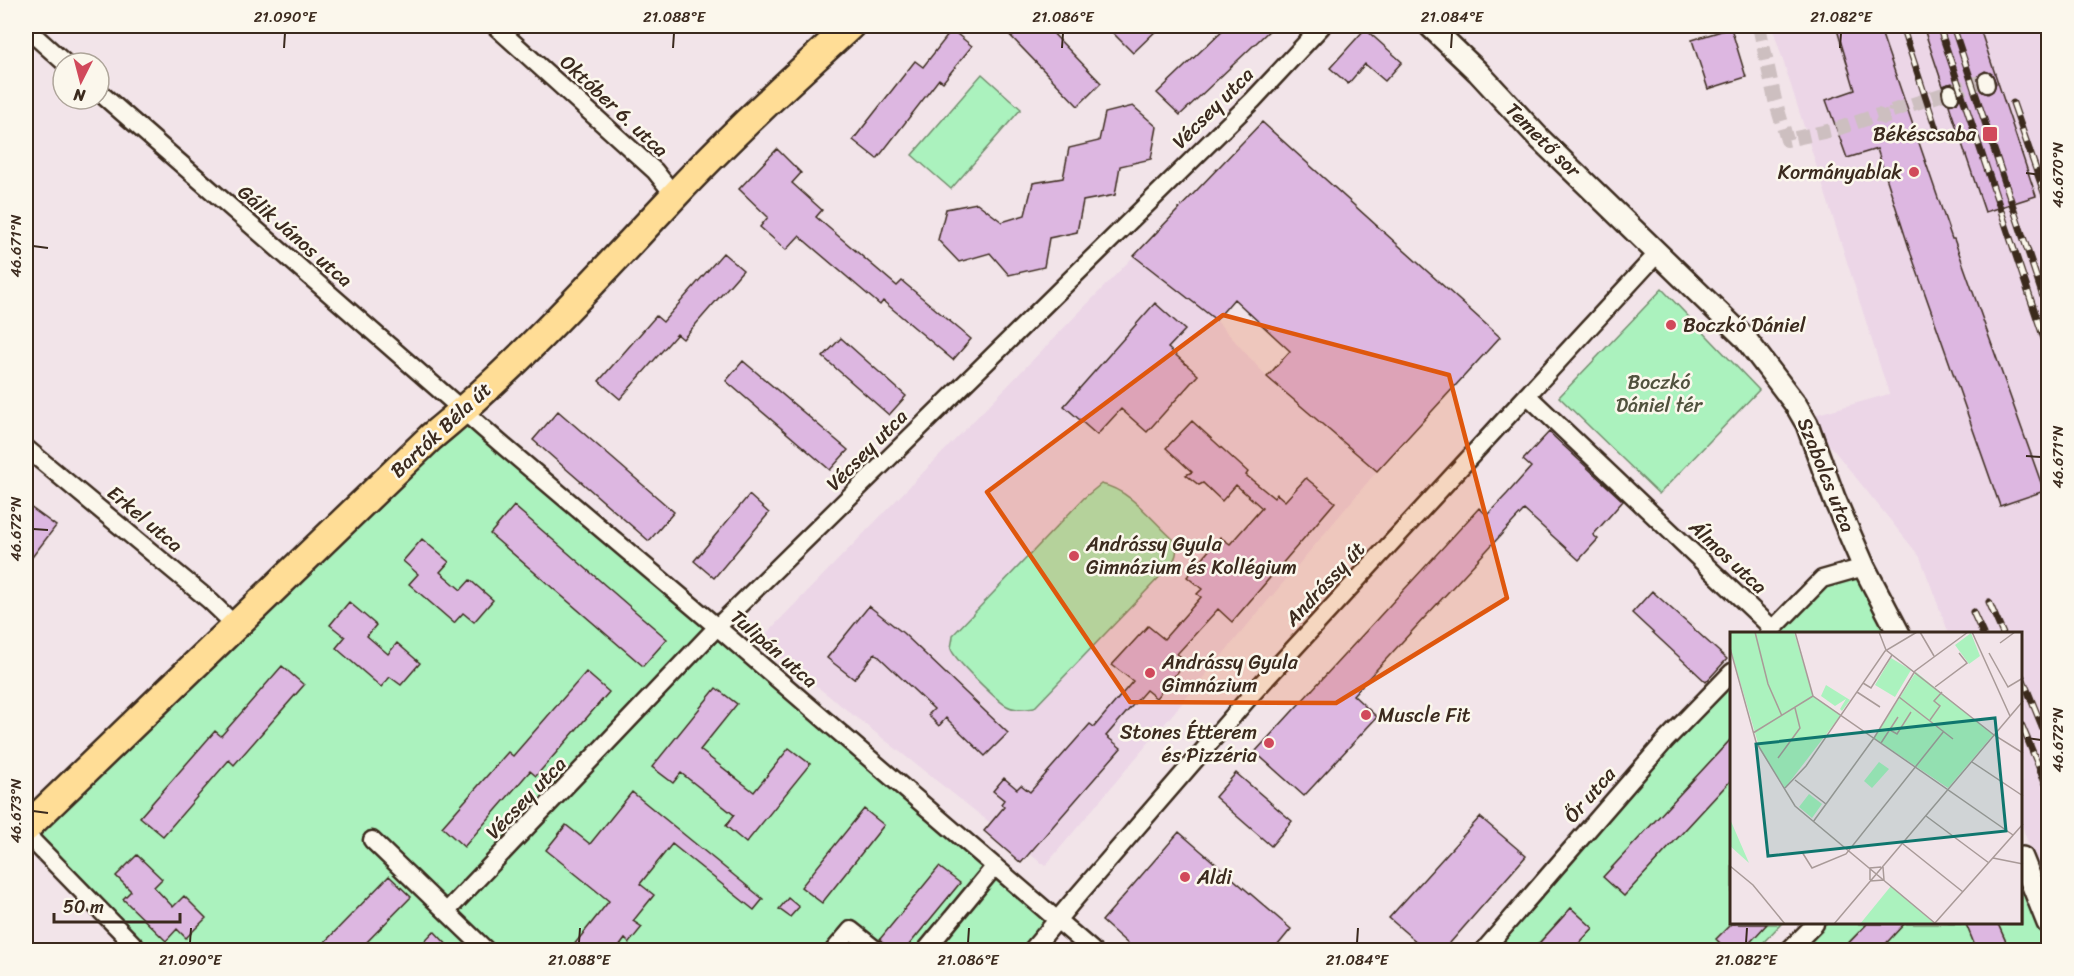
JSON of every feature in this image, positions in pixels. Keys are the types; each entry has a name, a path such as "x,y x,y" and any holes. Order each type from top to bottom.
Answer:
{"main road":[{"name":"Bartók Béla út","path":"26,828 432,437 463,411 591,286 674,195 765,104 850,26"}],"street":[{"name":"Október 6. utca","path":"495,26 655,171 674,195"},
{"name":"Vécsey utca","path":"447,911 717,627 1253,100 1322,26"},
{"name":"Temető sor","path":"1430,26 1478,72 1524,123 1657,254"},
{"path":"26,28 52,51"},
{"name":"Gálik János utca","path":"111,103 463,411"},
{"name":"Andrássy út","path":"1032,951 1247,700 1657,254"},
{"name":"Szabolcs utca","path":"1657,254 1745,338 1796,405 1807,424 1834,498 1864,567 1898,632"},
{"name":"Álmos utca","path":"1527,395 1771,632"},
{"name":"Tulipán utca","path":"463,411 1092,951"},
{"name":"Erkel utca","path":"26,448 209,600 236,626"},
{"path":"1771,632 1822,579 1864,567"},
{"name":"Őr utca","path":"1484,951 1665,741 1730,674"},
{"path":"26,834 139,951"},
{"path":"372,840 486,951"},
{"path":"2023,860 2049,923"},
{"path":"926,951 995,866"},
{"path":"1789,951 1814,925"},
{"path":"834,951 850,930 876,951"}],"highlighted area":[{"path":"1223,315 1449,375 1507,598 1336,703 1130,702 987,492"}],"shaded area":[{"path":"1772,26 2048,26 2048,898 2023,829 2023,632 1948,632 1920,557 1807,417 1889,394"},
{"name":"Andrássy Gyula Gimnázium és Kollégium","path":"1134,256 1216,320 1267,377 1377,471 1045,866 759,641"}],"green space":[{"path":"982,74 1021,109 951,189 912,155"},
{"name":"Boczkó Dániel tér","path":"1662,289 1759,390 1659,494 1559,397"},
{"path":"466,418 1053,920 1029,950 143,950 27,832"},
{"path":"1101,484 1112,487 1131,499 1174,540 1175,559 1034,708 1010,708 967,670 954,654 951,649 953,635 1084,498"},
{"path":"1863,570 1895,632 1774,632 1823,581"},
{"path":"1730,677 1730,740 1604,877 1624,896 1730,781 1730,925 1780,925 1756,950 1572,950 1593,928 1571,908 1532,950 1485,950"},
{"path":"2023,867 2048,931 2048,950 2010,950 1998,925 2023,925"},
{"path":"1803,925 1866,925 1841,950 1778,950"},
{"path":"1903,925 1966,925 1977,950 1879,950"}],"building":[{"path":"1001,26 1046,26 1101,83 1078,106"},
{"path":"1106,26 1161,26 1133,53"},
{"path":"1227,26 1274,26 1180,115 1157,93"},
{"path":"1836,26 1879,26 1952,239 1954,239 2044,491 2000,506 1911,254 1877,149 1847,158 1826,100 1855,90"},
{"path":"1923,26 1979,26 2036,196 1985,212 1949,105 1958,102 1959,90 1952,83 1943,86","holes":["1985,71 1992,74 1996,83 1993,91 1988,94 1981,91 1977,82 1980,74"]},
{"path":"1731,28 1746,77 1708,89 1692,40"},
{"path":"1365,29 1402,62 1385,81 1365,64 1348,84 1330,68"},
{"path":"952,30 972,46 943,82 939,79 877,159 853,140 915,61 923,67"},
{"path":"1133,106 1157,127 1151,159 1120,166 1115,195 1083,201 1077,232 1049,238 1044,267 1009,275 990,253 959,262 938,240 946,209 977,203 1002,222 1025,215 1033,183 1063,178 1069,148 1099,141 1105,113"},
{"path":"1262,122 1500,337 1377,471 1267,377 1290,351 1234,299 1216,320 1134,256"},
{"path":"777,149 801,173 792,183 822,210 816,217 897,286 902,281 971,339 953,360 883,301 880,305 799,236 786,250 760,227 768,217 739,189"},
{"path":"723,253 743,270 683,339 677,334 620,399 599,381 656,316 663,322"},
{"path":"1155,303 1185,330 1168,348 1198,375 1147,432 1121,409 1097,435 1064,406"},
{"path":"841,338 906,396 889,415 823,357"},
{"path":"743,361 848,450 830,470 726,381"},
{"path":"558,411 674,512 649,541 533,440"},
{"name":"Andrássy Gyula Gimnázium","path":"1192,421 1248,472 1246,475 1274,498 1277,494 1285,501 1306,478 1335,502 1232,622 1218,609 1177,654 1187,661 1156,698 1146,690 1106,736 1121,748 1021,863 984,831 1004,807 1001,804 1004,800 993,791 1004,778 1017,789 1021,785 1030,792 1090,724 1094,727 1133,681 1112,665 1148,626 1164,639 1201,597 1197,594 1202,589 1187,577 1220,537 1230,544 1262,508 1236,485 1222,501 1203,483 1199,485 1186,475 1192,472 1166,448"},
{"path":"1549,432 1623,501 1593,535 1598,539 1579,560 1524,510 1353,695 1377,717 1304,796 1255,752 1479,508 1487,515 1507,494 1531,467 1523,460"},
{"path":"749,495 769,513 714,578 694,561"},
{"path":"26,504 56,526 26,565"},
{"path":"514,506 667,639 643,666 490,534"},
{"path":"422,539 449,562 440,572 461,590 470,580 493,600 474,622 463,613 454,623 409,584 418,574 403,561"},
{"path":"1652,591 1727,659 1706,682 1632,613"},
{"path":"349,602 376,625 367,636 388,654 397,643 420,663 401,685 390,677 381,687 336,648 345,637 330,625"},
{"path":"869,606 903,633 1008,733 985,756 946,718 939,726 928,715 934,709 875,653 854,679 827,658"},
{"path":"282,666 304,685 234,765 229,760 163,836 140,817 215,731 221,736"},
{"path":"586,672 609,692 536,776 530,771 464,847 442,827 508,752 513,756"},
{"path":"716,688 737,704 700,750 754,792 789,748 810,764 746,843 726,826 734,815 681,773 673,783 652,767"},
{"path":"1730,740 1730,781 1624,896 1603,877"},
{"path":"1236,773 1292,821 1271,846 1215,797"},
{"path":"632,792 763,899 754,910 672,844 640,884 654,895 633,921 642,927 629,943 625,939 616,951 569,951 609,901 546,850 566,825 590,844"},
{"path":"864,809 884,825 822,903 801,887"},
{"path":"1480,817 1526,856 1443,951 1427,951 1389,918"},
{"name":"Aldi","path":"1179,832 1291,929 1273,951 1136,951 1102,921"},
{"path":"137,855 162,879 154,887 173,907 184,896 206,918 186,938 177,929 166,941 123,899 131,891 116,876"},
{"path":"939,867 960,883 904,951 886,951 880,939"},
{"path":"389,876 411,897 358,951 316,951"},
{"path":"788,898 799,907 790,917 779,909"},
{"path":"1571,908 1593,928 1572,951 1532,951"},
{"path":"1730,925 1766,925 1742,951 1715,951 1721,944 1716,939"},
{"path":"1866,925 1903,925 1879,951 1841,951"},
{"path":"1966,925 1998,925 2010,951 1977,951"},
{"path":"434,931 453,951 415,951"}],"tunnel":[{"path":"1759,26 1775,100 1787,140 1837,129 1878,115 1884,118 1894,114 1895,109"},
{"path":"1892,111 1986,80"}],"railway":[{"path":"1902,26 1936,129"},
{"path":"1939,26 2048,351"},
{"path":"1953,26 2048,312"},
{"path":"2046,26 2048,34"},
{"path":"2013,103 2048,204"},
{"path":"1989,602 2002,632"},
{"path":"1973,612 1982,632"},
{"path":"2023,679 2048,741"},
{"path":"2023,728 2048,789"}],"place":[{"name":"Békéscsaba","path":"1990,134"},
{"name":"Kormányablak","path":"1914,172"},
{"name":"Boczkó Dániel","path":"1671,325"},
{"name":"Andrássy Gyula Gimnázium és Kollégium","path":"1074,556"},
{"name":"Andrássy Gyula Gimnázium","path":"1150,673"},
{"name":"Muscle Fit","path":"1366,715"},
{"name":"Stones Étterem és Pizzéria","path":"1269,743"},
{"name":"Aldi","path":"1185,877"}]}
